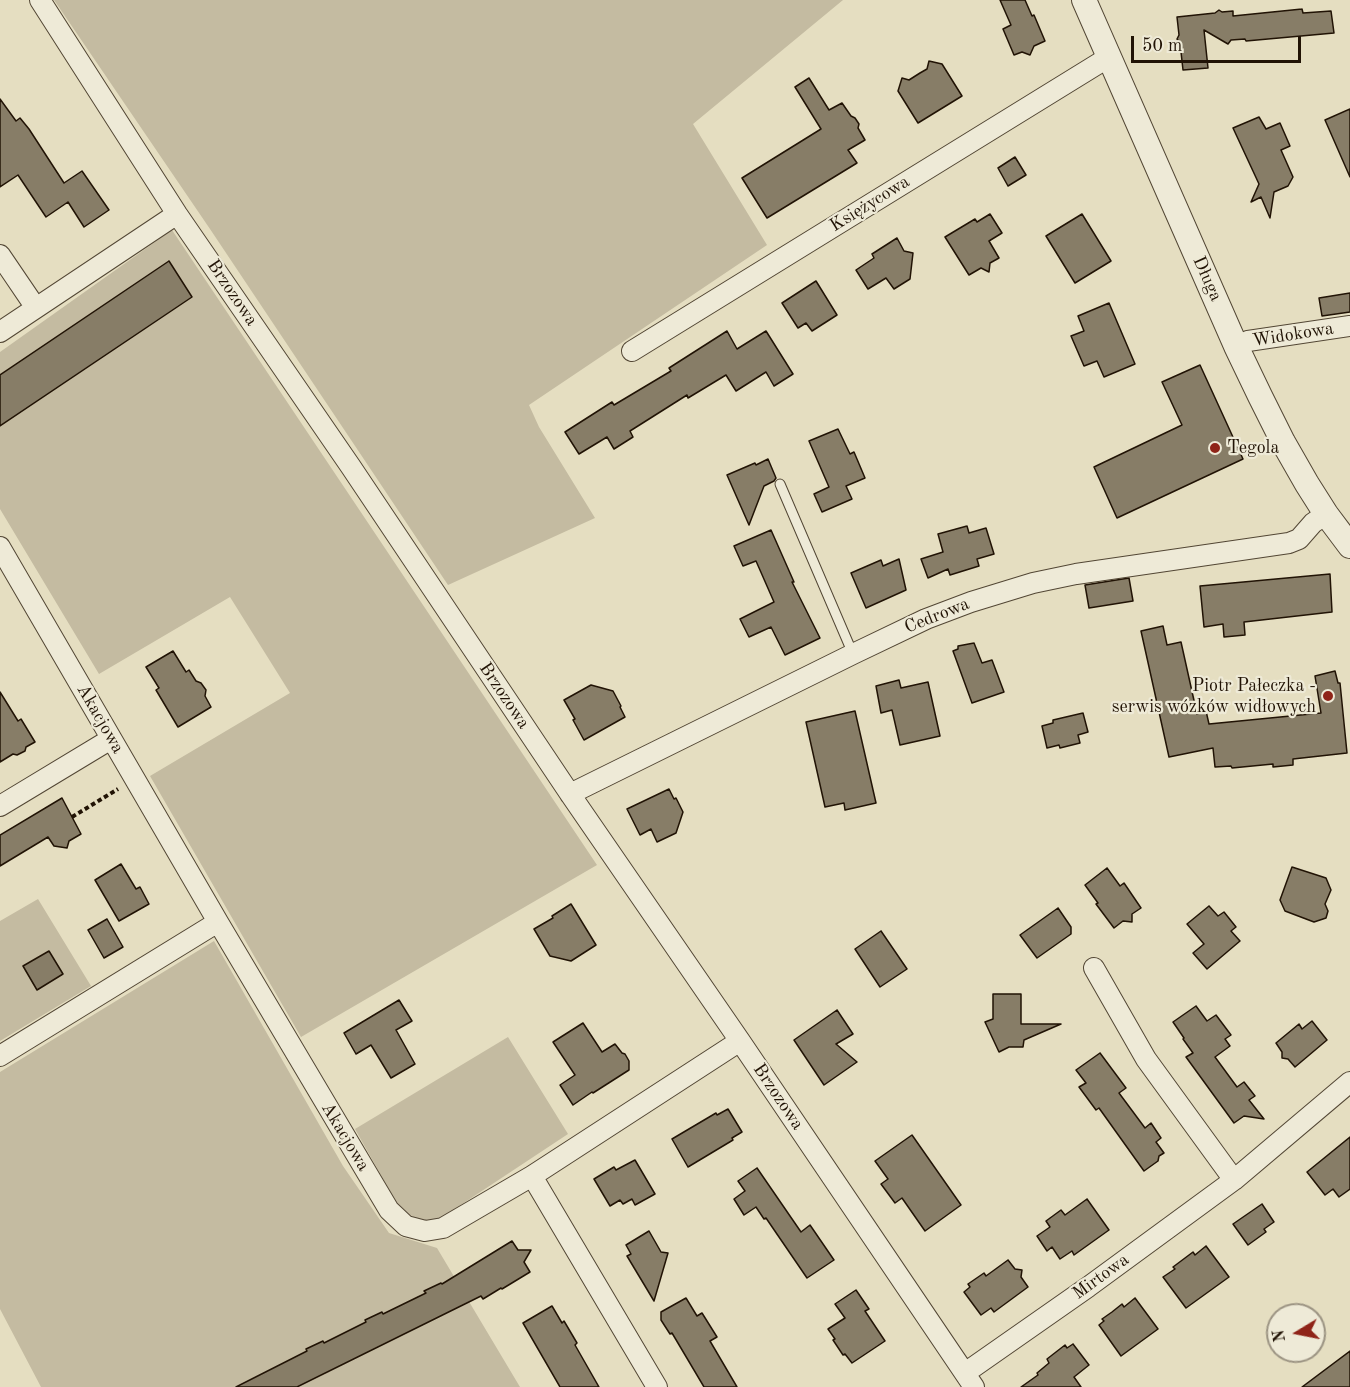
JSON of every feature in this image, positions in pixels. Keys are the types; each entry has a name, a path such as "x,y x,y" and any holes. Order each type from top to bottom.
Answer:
{"street":[{"name":"Brzozowa","path":"40,0 177,214 970,1380"},
{"name":"Długa","path":"1084,0 1236,346 1283,442 1326,514 1350,546"},
{"name":"Księżycowa","path":"632,351 1109,57"},
{"path":"0,332 177,214"},
{"path":"0,255 36,308"},
{"name":"Widokowa","path":"1236,346 1248,341 1350,326"},
{"name":"Cedrowa","path":"570,794 926,619 971,602 1033,583 1086,573 1289,543 1299,538 1313,523 1326,514"},
{"name":"Akacjowa","path":"0,548 389,1210 406,1226 425,1231 443,1228 532,1176 740,1041"},
{"path":"0,806 111,739"},
{"path":"0,1056 218,922"},
{"path":"1094,968 1146,1059 1234,1180"},
{"name":"Mirtowa","path":"970,1380 1088,1287 1234,1180 1350,1082"},
{"path":"532,1176 657,1387"}],"lane":[{"path":"780,484 853,654"}],"path":[{"path":"72,817 135,780"}],"shaded area":[{"path":"54,0 843,0 693,124 767,245 529,405 539,427 595,518 448,585"},
{"path":"172,230 597,865 301,1037 150,776 290,693 230,597 99,674 0,509 0,352"},
{"path":"38,899 91,986 0,1041 0,921"},
{"path":"214,941 343,1166 389,1233 437,1248 520,1387 41,1387 0,1309 0,1072"},
{"path":"508,1037 568,1134 438,1220 423,1222 410,1215 396,1202 355,1129"}],"building":[{"path":"1000,0 1025,0 1032,16 1034,15 1045,41 1034,46 1030,55 1022,52 1014,55 1003,29 1011,25"},
{"path":"1302,9 1303,13 1331,11 1334,33 1246,41 1245,39 1231,40 1228,44 1204,30 1208,68 1183,70 1180,43 1177,39 1179,35 1177,17 1215,13 1219,10 1233,11 1233,16"},
{"path":"929,61 942,64 962,96 918,123 898,91 902,78 909,80 927,69"},
{"path":"809,78 829,110 842,103 859,124 858,128 865,140 848,150 857,163 767,218 742,178 821,129 795,87"},
{"path":"0,99 16,121 20,118 29,129 64,183 82,171 109,210 84,227 68,202 46,217 18,175 0,187"},
{"path":"1350,109 1350,177 1325,120"},
{"path":"1259,117 1266,129 1280,123 1290,146 1281,150 1293,177 1288,186 1274,192 1270,218 1261,197 1251,202 1259,184 1233,128"},
{"path":"1015,157 1026,175 1008,186 998,168"},
{"path":"990,214 1002,233 989,241 999,258 990,263 989,272 981,268 969,275 945,237 975,219 977,222"},
{"path":"1082,214 1111,261 1075,283 1046,236"},
{"path":"897,238 904,251 913,253 910,279 894,289 886,278 868,289 856,270 874,258 872,254"},
{"path":"169,261 192,297 0,426 0,375"},
{"path":"816,281 837,315 812,331 806,323 798,328 782,303"},
{"path":"1350,293 1350,312 1322,316 1319,298"},
{"path":"1109,303 1135,364 1104,377 1097,361 1084,366 1071,336 1084,331 1078,316"},
{"path":"727,331 737,349 766,331 793,374 774,386 766,372 736,391 726,375 688,398 687,395 630,431 633,437 614,449 607,437 579,454 565,432 612,402 614,405 671,371 669,368"},
{"path":"1200,365 1243,459 1117,518 1094,467 1182,425 1162,382"},
{"path":"838,429 850,454 854,452 865,478 846,486 852,499 822,512 814,494 829,487 809,441"},
{"path":"768,459 776,478 764,486 749,525 727,475"},
{"path":"967,526 969,533 986,528 994,554 977,559 979,566 950,575 948,569 928,578 921,559 943,552 938,534"},
{"path":"771,530 794,582 792,582 820,638 785,655 771,627 749,637 740,619 774,602 756,561 743,566 734,546"},
{"path":"899,559 906,590 866,608 851,573 881,560 883,566"},
{"path":"1330,574 1332,612 1244,622 1245,635 1224,637 1223,624 1204,627 1200,586"},
{"path":"1129,578 1133,601 1089,608 1085,585"},
{"path":"1163,626 1167,645 1181,642 1197,714 1206,711 1209,724 1321,713 1315,676 1335,671 1338,683 1340,683 1347,753 1293,759 1293,765 1273,767 1273,764 1232,768 1231,766 1215,767 1213,748 1169,757 1141,631"},
{"path":"974,643 982,663 992,660 1004,692 972,703 953,651 958,649 958,646"},
{"path":"173,651 186,672 189,670 206,690 205,696 211,707 178,727 156,690 159,688 146,667"},
{"path":"899,680 901,688 928,682 940,736 900,745 892,710 881,713 876,686"},
{"path":"591,685 613,691 625,717 584,740 564,700"},
{"path":"0,692 18,721 21,719 35,742 26,747 25,751 17,755 13,754 0,762"},
{"path":"855,711 876,803 845,810 844,803 825,807 806,722"},
{"path":"1083,713 1088,732 1078,735 1080,743 1060,748 1059,745 1047,748 1042,726 1053,723 1053,720"},
{"path":"669,789 683,812 676,833 657,842 651,829 640,835 627,809"},
{"path":"62,798 81,834 69,841 67,848 54,846 48,837 0,866 0,835"},
{"path":"121,864 136,889 140,887 149,904 119,921 95,880"},
{"path":"1292,867 1326,878 1331,890 1325,904 1328,911 1326,918 1314,922 1285,911 1280,900"},
{"path":"1107,868 1120,886 1124,883 1141,908 1132,914 1132,922 1123,921 1114,928 1085,885"},
{"path":"571,904 596,945 571,961 550,956 534,929"},
{"path":"1209,906 1218,916 1224,912 1236,927 1231,931 1240,941 1207,969 1193,953 1204,944 1187,924"},
{"path":"1058,908 1071,927 1071,934 1037,958 1020,935"},
{"path":"107,919 123,947 104,958 88,930"},
{"path":"881,931 907,969 880,987 855,949"},
{"path":"49,951 63,974 37,990 23,966"},
{"path":"993,994 1021,994 1021,1024 1061,1024 1024,1040 1023,1047 1009,1047 999,1052 985,1022 993,1019"},
{"path":"399,1000 412,1021 396,1030 415,1064 391,1078 371,1045 356,1054 344,1033"},
{"path":"1196,1006 1207,1021 1216,1015 1231,1035 1225,1039 1230,1046 1215,1057 1237,1087 1244,1082 1255,1096 1249,1100 1264,1119 1244,1116 1234,1123 1186,1057 1193,1053 1173,1022"},
{"path":"837,1010 853,1034 836,1044 857,1062 824,1085 794,1040"},
{"path":"1312,1021 1327,1040 1295,1067 1288,1059 1282,1058 1282,1052 1276,1043 1299,1024 1302,1029"},
{"path":"583,1023 602,1052 615,1044 625,1054 629,1061 629,1070 573,1105 560,1085 575,1075 553,1042"},
{"path":"1100,1053 1126,1088 1119,1093 1145,1128 1151,1123 1161,1138 1156,1142 1164,1153 1159,1156 1158,1161 1144,1171 1099,1108 1096,1110 1079,1087 1086,1083 1076,1070"},
{"path":"728,1109 742,1132 732,1138 733,1140 688,1167 672,1139 716,1113 717,1115"},
{"path":"912,1135 961,1205 925,1231 902,1198 895,1203 881,1184 888,1179 875,1161"},
{"path":"1350,1137 1350,1189 1339,1197 1333,1189 1325,1195 1307,1172"},
{"path":"635,1160 655,1194 635,1205 632,1199 623,1204 620,1200 610,1206 594,1179 614,1167 616,1170"},
{"path":"757,1168 801,1232 810,1225 834,1260 807,1278 756,1207 744,1215 734,1199 745,1191 738,1181"},
{"path":"1087,1199 1109,1230 1074,1255 1072,1251 1060,1259 1052,1247 1047,1251 1037,1236 1050,1227 1046,1221 1061,1210 1065,1215"},
{"path":"1262,1204 1274,1222 1264,1229 1266,1232 1248,1245 1233,1224"},
{"path":"649,1231 661,1252 668,1253 654,1301 627,1256 631,1254 626,1245"},
{"path":"512,1241 518,1250 531,1250 524,1262 530,1272 502,1289 483,1299 481,1296 297,1387 236,1387 307,1351 306,1349 323,1341 324,1343 366,1322 365,1320 426,1293 424,1291 442,1284"},
{"path":"1206,1246 1229,1277 1186,1308 1163,1277 1193,1252 1195,1255"},
{"path":"1008,1260 1015,1269 1022,1270 1021,1277 1028,1287 994,1312 991,1308 981,1315 964,1292 970,1287 968,1284 984,1273 986,1276"},
{"path":"856,1290 869,1309 865,1311 885,1341 852,1363 845,1354 843,1355 828,1329 845,1318 835,1304"},
{"path":"686,1298 697,1316 702,1313 717,1337 710,1341 737,1387 704,1387 672,1333 670,1334 661,1320 661,1312"},
{"path":"1135,1298 1158,1329 1121,1356 1099,1325 1104,1321 1102,1319 1122,1304 1124,1307"},
{"path":"552,1306 577,1343 575,1345 599,1387 560,1387 523,1323"},
{"path":"1073,1344 1089,1365 1074,1377 1081,1387 1021,1387 1038,1375 1037,1373 1049,1363 1047,1359 1065,1345 1067,1348"},
{"path":"1350,1351 1350,1387 1302,1387"}],"place":[{"name":"Tegola","path":"1215,448"},
{"name":"Piotr Pałeczka - serwis wózków widłowych","path":"1328,696"}]}
